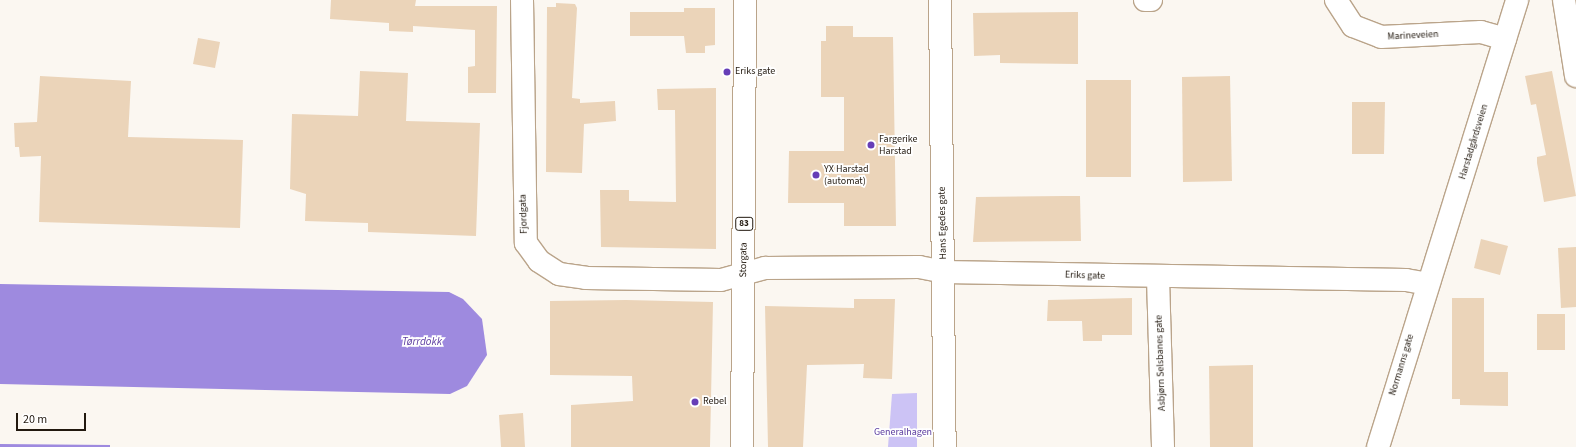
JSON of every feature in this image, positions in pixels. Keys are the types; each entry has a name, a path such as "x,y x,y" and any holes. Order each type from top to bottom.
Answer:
{"main road":[{"name":"Fjordgata","path":"522,0 524,223 526,243 539,262 558,274 586,278 721,280 744,273"},
{"name":"Storgata","path":"742,447 745,0"},
{"name":"Hans Egedes gate","path":"940,0 945,447"},
{"path":"1145,0 1151,0"},
{"name":"Marineveien","path":"1336,0 1353,26 1381,37 1481,32 1506,39"},
{"name":"Harstadgårdsveien","path":"1428,284 1518,0"},
{"path":"1564,0 1576,76"},
{"name":"Eriks gate","path":"744,273 766,268 919,267 944,272 1158,278 1406,280 1428,284"},
{"name":"Asbjørn Selsbanes gate","path":"1158,278 1163,447"},
{"name":"Normanns gate","path":"1378,447 1428,284"}],"green space":[{"name":"Generalhagen","path":"917,393 917,447 888,447 892,394"}],"water":[{"name":"Tørrdokk","path":"0,284 449,292 463,299 482,319 487,355 467,386 450,394 0,384"},
{"path":"0,444 110,445 110,447 0,447"}],"building":[{"path":"331,0 416,0 415,6 497,6 496,93 468,93 468,67 475,66 475,30 413,26 413,32 389,31 389,23 330,19"},
{"path":"556,3 575,4 577,8 572,98 580,99 580,103 615,101 616,121 584,124 582,173 546,172 547,7 556,7"},
{"path":"684,8 715,8 715,45 705,46 705,53 686,53 684,36 630,36 630,12 684,12"},
{"path":"1078,12 1078,64 1000,63 1000,55 974,56 973,13"},
{"path":"826,26 853,26 853,37 893,37 896,226 844,226 844,203 788,203 789,151 844,151 844,97 821,97 821,41 826,41"},
{"path":"198,38 220,42 215,68 193,64"},
{"path":"360,71 408,73 406,121 480,123 476,236 368,232 368,223 305,221 306,194 290,189 292,114 358,116"},
{"path":"1552,71 1576,196 1544,202 1537,157 1546,155 1536,104 1531,105 1525,76"},
{"path":"40,76 131,81 128,137 243,140 240,228 39,222 41,156 20,157 19,147 15,147 14,123 37,122"},
{"path":"1230,76 1232,181 1183,182 1182,77"},
{"path":"1086,80 1131,80 1131,177 1086,177"},
{"path":"716,88 716,249 601,247 600,190 629,190 629,201 676,202 675,110 658,110 657,89"},
{"path":"1352,102 1385,102 1384,154 1352,154"},
{"path":"1080,196 1081,241 973,242 976,197"},
{"path":"1481,239 1508,246 1500,275 1474,268"},
{"path":"1576,247 1576,307 1561,308 1558,248"},
{"path":"1132,298 1132,335 1102,335 1102,341 1083,341 1082,321 1047,321 1048,300"},
{"path":"1452,298 1484,298 1484,372 1508,372 1508,406 1460,405 1460,399 1452,399"},
{"path":"854,299 895,299 892,379 863,378 864,364 807,365 803,447 768,447 765,306 854,308"},
{"path":"626,300 713,302 710,447 571,447 571,405 633,401 632,376 550,375 550,301"},
{"path":"1537,314 1565,314 1565,350 1537,350"},
{"path":"1253,365 1253,447 1210,447 1209,366"},
{"path":"523,413 525,447 501,447 499,415"}],"place":[{"name":"Eriks gate","path":"727,72"},
{"name":"Fargerike Harstad","path":"871,145"},
{"name":"YX Harstad (automat)","path":"816,175"},
{"name":"Rebel","path":"695,402"}]}
